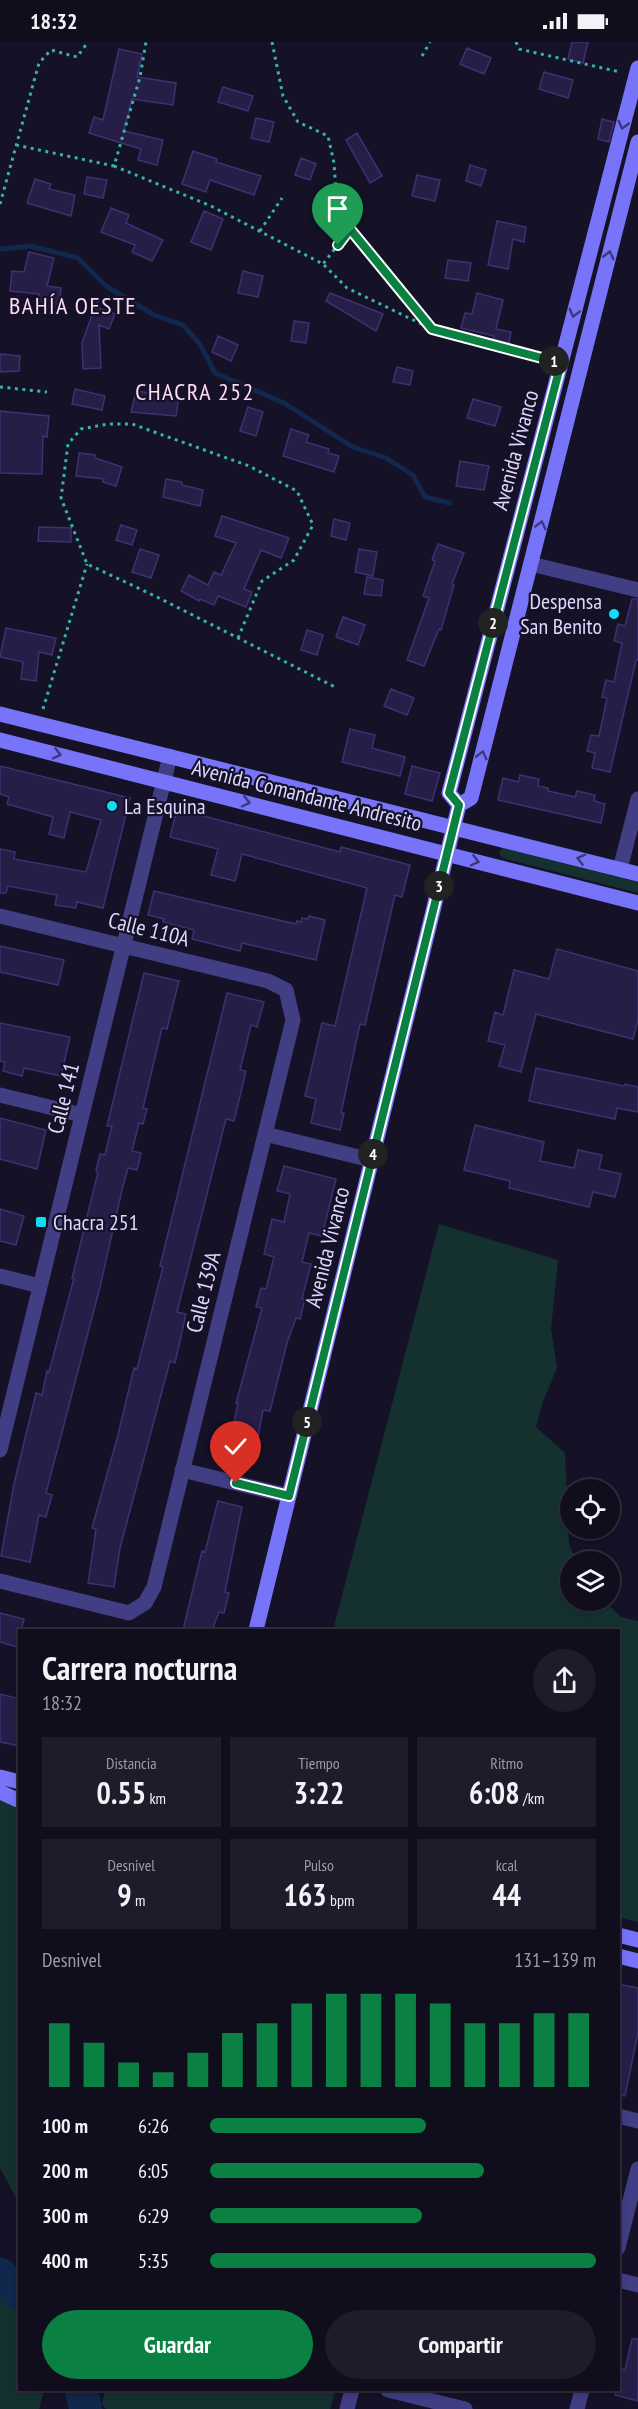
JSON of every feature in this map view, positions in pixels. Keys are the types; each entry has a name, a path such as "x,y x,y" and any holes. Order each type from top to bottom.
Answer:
{"street":[{"name":"Avenida Vivanco","path":"459,805 449,793 637,72"},
{"name":"Avenida Vivanco","path":"256,1629 453,827 459,805 471,798 638,142"},
{"path":"531,564 638,591"},
{"name":"Avenida Comandante Andresito","path":"0,714 638,873"},
{"name":"Avenida Comandante Andresito","path":"0,740 638,903"},
{"name":"Calle 141","path":"0,1450 170,756"},
{"path":"620,869 638,799"},
{"name":"Calle 110A","path":"0,916 268,981 286,990"},
{"name":"Calle 139A","path":"0,1581 129,1613 145,1603 154,1587 293,1020 286,990"},
{"path":"0,1095 82,1115"},
{"path":"265,1134 371,1160"},
{"path":"0,1276 40,1286"},
{"path":"182,1470 289,1496"},
{"path":"0,1777 18,1782"},
{"path":"0,1792 18,1800"},
{"path":"620,1936 638,1940"},
{"path":"620,1956 638,1961"},
{"path":"620,2116 638,2121"},
{"path":"620,2240 638,2169"},
{"path":"620,2280 638,2285"},
{"path":"347,2409 352,2391"},
{"path":"392,2391 465,2409"},
{"path":"577,2409 582,2391"}],"path":[{"path":"0,204 39,63 51,50 77,57 88,42"},
{"path":"114,166 140,77 146,42"},
{"path":"272,42 283,96 298,122 328,136 334,163 336,192 350,229 432,329"},
{"path":"422,56 430,42"},
{"path":"516,42 519,49 637,72"},
{"path":"16,145 114,166 211,206 260,231 323,264 347,288 432,329 561,363"},
{"path":"260,231 282,198"},
{"path":"323,264 350,229"},
{"path":"0,387 47,392"},
{"path":"39,723 87,564 61,498 68,444 81,429 108,424 132,424 249,466 297,491 313,525 294,560 262,580 238,638"},
{"path":"87,564 337,688"}],"green space":[{"path":"503,848 638,882 638,893 502,858 499,852"},
{"path":"439,1224 558,1260 551,1329 557,1368 542,1404 536,1427 565,1453 566,1479 560,1479 560,1539 569,1539 572,1551 560,1551 560,1611 615,1611 621,1617 638,1621 638,1922 620,1918 620,1629 333,1629"},
{"path":"0,1801 18,1807 18,2201 0,2168"},
{"path":"0,2286 18,2311 18,2391 44,2391 39,2409 0,2409"},
{"path":"105,2391 335,2392 330,2409 106,2409 102,2404"}],"building":[{"path":"572,42 588,42 583,63 568,59"},
{"path":"467,48 491,58 484,74 460,64"},
{"path":"119,49 142,54 137,77 176,83 173,105 132,99 124,131 163,140 157,165 138,160 141,149 89,133 94,117 103,120"},
{"path":"544,72 573,80 568,98 539,89"},
{"path":"223,87 253,96 248,111 218,102"},
{"path":"256,118 274,122 269,142 251,138"},
{"path":"602,119 614,122 609,142 598,139"},
{"path":"357,133 382,176 370,183 346,140"},
{"path":"193,151 217,159 216,162 261,176 254,195 210,180 206,192 182,184"},
{"path":"301,158 316,164 310,180 295,175"},
{"path":"470,165 486,170 481,186 466,181"},
{"path":"417,175 440,180 435,201 412,196"},
{"path":"87,177 107,180 103,198 84,194"},
{"path":"35,179 51,184 49,189 75,195 71,216 27,203"},
{"path":"111,208 129,215 126,223 163,240 152,261 132,252 135,245 101,232"},
{"path":"204,211 223,219 211,250 191,242"},
{"path":"497,221 526,227 524,242 513,239 508,269 488,265"},
{"path":"29,252 54,258 47,286 61,288 59,308 37,306 39,294 10,291 12,271 24,272"},
{"path":"448,260 471,263 468,281 445,278"},
{"path":"243,271 263,276 258,297 238,293"},
{"path":"330,293 383,314 376,331 326,301"},
{"path":"477,293 503,300 496,329 511,332 508,348 492,344 494,336 461,328 465,313 472,314"},
{"path":"97,300 99,308 115,314 109,329 99,325 101,368 83,369 82,343"},
{"path":"294,321 309,323 306,343 291,341"},
{"path":"218,336 238,345 231,361 212,352"},
{"path":"0,354 20,356 19,371 0,372"},
{"path":"397,367 413,371 410,385 393,382"},
{"path":"75,389 105,396 102,410 72,404"},
{"path":"136,391 179,397 176,416 131,412"},
{"path":"473,399 501,407 495,426 467,418"},
{"path":"248,407 263,412 256,436 240,431"},
{"path":"0,411 49,416 47,437 43,436 42,474 0,473"},
{"path":"291,429 309,435 306,442 329,449 328,453 339,456 334,472 283,456"},
{"path":"79,453 95,455 95,458 122,467 116,486 103,482 104,479 76,476"},
{"path":"460,461 489,466 484,490 456,486"},
{"path":"166,479 203,490 200,506 163,497"},
{"path":"222,516 289,538 281,558 261,550 244,589 252,592 246,607 218,596 214,605 200,599 199,601 181,591 189,575 208,585 214,572 221,575 236,543 215,536"},
{"path":"334,519 350,523 346,540 331,536"},
{"path":"121,525 137,530 132,545 116,540"},
{"path":"39,527 71,528 71,542 38,541"},
{"path":"438,544 464,553 452,584 454,585 441,630 439,629 424,666 407,660 429,598 423,596 435,561 432,560"},
{"path":"140,549 159,555 151,578 132,572"},
{"path":"359,549 377,552 373,576 355,572"},
{"path":"367,577 383,580 381,596 364,594"},
{"path":"632,599 638,599 638,660 636,660 610,772 592,768 595,753 587,751 591,735 599,736 607,698 602,697 606,680 614,682 622,643 614,641 618,624 625,626"},
{"path":"343,617 365,625 358,645 336,637"},
{"path":"6,628 56,638 52,655 39,652 36,681 21,679 23,662 0,657"},
{"path":"307,630 323,635 317,655 301,650"},
{"path":"391,689 414,698 407,715 384,706"},
{"path":"350,729 375,735 372,748 405,757 400,776 342,762"},
{"path":"0,766 130,798 103,908 77,902 76,908 55,905 57,895 8,886 6,893 0,893 0,849 15,852 14,859 86,872 101,820 70,812 64,838 49,834 53,817 7,804 9,797 0,794"},
{"path":"412,766 440,773 432,801 405,794"},
{"path":"520,775 539,779 538,786 548,788 548,791 575,797 577,791 595,795 594,801 605,804 601,823 498,800 503,778 518,782"},
{"path":"177,809 340,852 341,847 410,865 402,897 395,895 365,1025 360,1024 341,1113 344,1113 340,1130 311,1123 316,1099 305,1096 322,1023 335,1026 367,888 242,854 235,881 211,875 218,849 170,837"},
{"path":"154,891 296,924 297,921 301,922 302,918 308,919 309,916 325,920 316,960 242,943 240,951 192,939 194,930 163,922 164,919 148,915"},
{"path":"0,946 64,960 58,985 0,972"},
{"path":"557,949 638,971 638,1020 633,1039 536,1014 521,1072 499,1066 505,1045 488,1041 495,1012 503,1015 514,970 549,979"},
{"path":"144,973 179,981 167,1029 162,1028 143,1108 147,1109 143,1124 139,1123 132,1151 141,1153 137,1170 128,1168 122,1190 100,1287 46,1493 52,1495 46,1517 39,1515 30,1562 1,1556 14,1484 36,1393 42,1395 47,1371 49,1372 74,1278 72,1278 98,1172 96,1171 100,1154 105,1155 112,1126 107,1126"},
{"path":"227,993 264,1002 257,1027 251,1025 240,1070 246,1071 234,1121 226,1119 177,1312 186,1314 175,1363 170,1361 120,1548 114,1587 88,1583 96,1529 92,1528 163,1267 160,1266"},
{"path":"0,1023 70,1037 61,1076 24,1068 22,1076 3,1071 5,1062 0,1061"},
{"path":"536,1068 638,1087 638,1112 617,1108 615,1119 529,1101"},
{"path":"0,1118 46,1130 37,1169 0,1159"},
{"path":"475,1125 544,1142 540,1161 574,1168 578,1150 602,1155 599,1169 621,1174 615,1197 593,1192 589,1207 509,1188 510,1181 464,1170"},
{"path":"284,1166 336,1179 322,1236 309,1233 302,1262 311,1264 302,1299 305,1299 300,1319 296,1318 287,1343 270,1411 263,1410 254,1458 228,1453 238,1403 236,1403 262,1308 256,1307 261,1288 266,1289 274,1257 264,1254 272,1219 284,1222 290,1194 277,1191"},
{"path":"0,1209 24,1216 16,1245 0,1241"},
{"path":"218,1501 242,1507 225,1592 229,1593 224,1613 219,1612 212,1629 183,1629 202,1551 205,1552"},
{"path":"0,1613 24,1619 22,1629 18,1629 17,1647 0,1642"},
{"path":"0,1694 18,1698 18,1746 0,1742"},
{"path":"620,1984 638,1988 638,2033 625,2096 620,2095"},
{"path":"632,2339 638,2339 638,2401 615,2395 616,2391 620,2391 621,2369 625,2370"}],"waterway":[{"path":"2,249 30,246 78,258 106,286 154,315 183,325 200,344 215,373 284,403 353,447 386,458 413,475 425,497 450,503"},
{"path":"0,2274 18,2293"},
{"path":"81,2391 86,2409"}],"place":[{"name":"Despensa San Benito","path":"614,614"},
{"name":"La Esquina","path":"112,806"},
{"name":"Chacra 251","path":"41,1222"}],"district":[{"name":"BAHÍA OESTE","path":"73,306"},
{"name":"CHACRA 252","path":"195,392"}],"route":[{"path":"236,1483 289,1496 459,805 449,793 561,363 432,329 350,229 338,245"}]}
